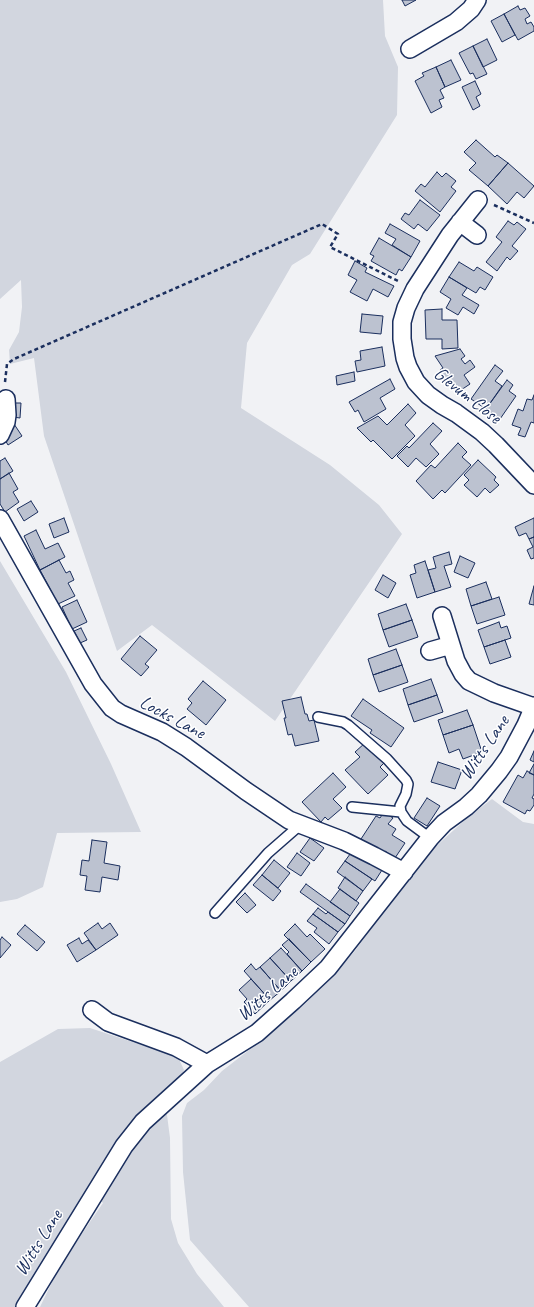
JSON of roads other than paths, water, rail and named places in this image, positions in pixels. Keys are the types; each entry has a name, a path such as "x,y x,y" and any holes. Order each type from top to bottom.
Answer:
{"street":[{"path":"410,49 456,22 477,0"},
{"name":"Glevum Close","path":"478,200 438,253 415,289 404,315 402,331 405,358 416,382 433,399 456,413 482,432 534,485"},
{"path":"460,222 477,235"},
{"path":"0,435 6,422 6,399"},
{"name":"Locks Lane","path":"0,519 93,684 112,708 162,732 186,746 281,816 344,842 404,872"},
{"path":"442,616 459,668 469,681 481,688 534,706"},
{"path":"430,651 451,645"},
{"name":"Witts Lane","path":"25,1307 124,1146 143,1122 207,1064 257,1033 314,982 343,950 430,838 444,823 479,795 499,771 520,738 534,706"},
{"path":"92,1010 108,1022 176,1047 207,1064"}],"lane":[{"path":"318,717 343,722 387,758 408,784 406,794 400,806 401,812 407,821 430,838"},
{"path":"352,807 401,812"},
{"path":"215,913 268,853 300,825"}]}
